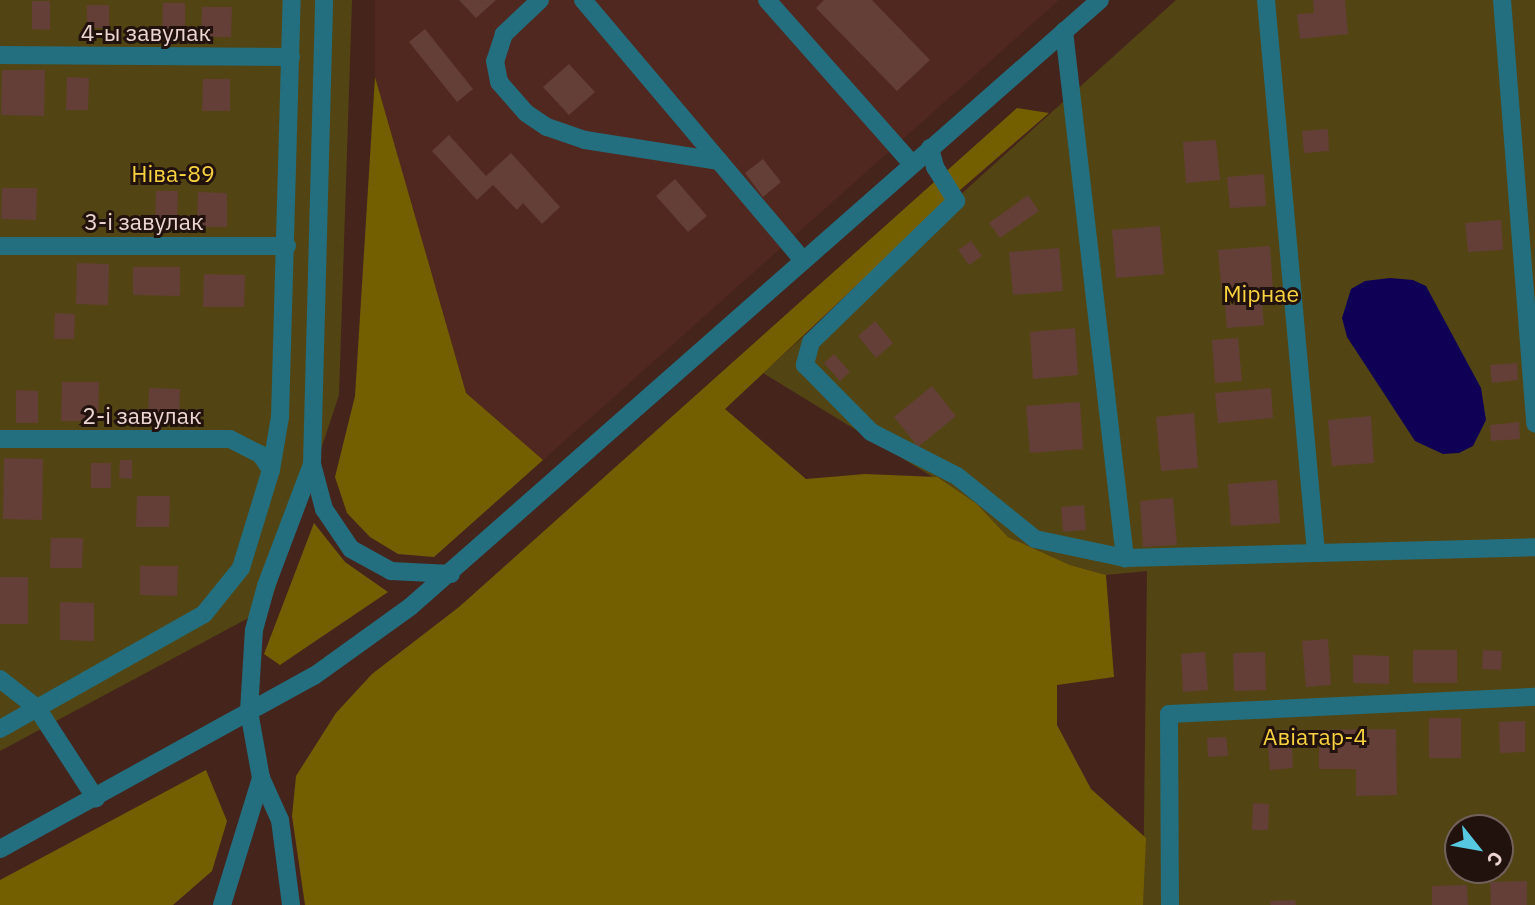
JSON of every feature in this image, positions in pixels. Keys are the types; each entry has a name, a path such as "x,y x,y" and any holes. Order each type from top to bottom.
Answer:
{"street":[{"path":"0,729 187,625 219,600 241,568 271,470 283,388 292,0"},
{"path":"324,0 312,464 324,509 351,549 391,571 451,574"},
{"path":"540,0 504,34 495,61 499,82 526,113 547,127 585,140 719,160"},
{"path":"583,0 802,259"},
{"path":"767,0 912,164"},
{"path":"0,849 96,799 313,676 451,574 802,259 1100,0"},
{"path":"1266,0 1316,553"},
{"path":"1502,0 1535,424"},
{"path":"1064,31 1125,558"},
{"name":"4-ы завулак","path":"0,55 291,57"},
{"path":"930,148 935,167 956,201 811,342 805,365 871,432 957,476 1035,539 1125,558 1535,547"},
{"name":"3-і завулак","path":"0,246 287,246"},
{"name":"2-і завулак","path":"0,439 230,439 261,455 271,470"},
{"path":"291,905 280,820 261,778 248,711 250,653 259,608 312,464"},
{"path":"0,680 37,708 69,751 96,799"},
{"path":"1170,905 1170,714 1535,697"},
{"path":"222,905 261,778"}],"shaded area":[{"path":"375,0 1059,0 543,460 466,393 375,77"},
{"path":"375,77 466,393 543,460 434,557 398,554 370,537 347,513 335,477 355,396"},
{"path":"1017,108 1049,113 937,210 725,409 806,479 865,474 937,477 977,504 1008,537 1070,565 1106,575 1114,677 1057,685 1057,725 1091,789 1146,838 1143,905 305,905 292,816 296,776 336,713 372,674 459,607"},
{"path":"1390,278 1413,280 1426,286 1481,388 1486,420 1473,446 1459,453 1443,454 1415,441 1347,337 1342,318 1351,289 1365,281"},
{"path":"314,523 345,562 388,592 280,665 264,654"},
{"path":"206,770 227,821 212,871 173,905 0,905 0,880"}],"green space":[{"name":"Ніва-89","path":"0,0 352,0 339,395 269,607 0,751"},
{"name":"Мірнае","path":"1176,0 1535,0 1535,905 1143,905 1147,571 1106,575 1070,565 1008,537 977,504 763,373"}],"building":[{"path":"459,0 496,0 476,18"},
{"path":"824,0 872,0 930,60 897,91 816,8"},
{"path":"1313,0 1345,0 1348,34 1300,39 1297,14 1314,13"},
{"path":"32,1 50,1 50,30 32,29"},
{"path":"163,3 185,3 185,33 162,32"},
{"path":"87,5 109,5 109,28 87,28"},
{"path":"202,7 232,7 231,37 201,37"},
{"path":"425,29 473,89 457,102 409,42"},
{"path":"569,64 595,92 569,115 543,87"},
{"path":"2,70 45,70 44,116 1,115"},
{"path":"67,77 89,78 88,110 66,110"},
{"path":"203,79 230,79 230,111 202,111"},
{"path":"1328,129 1329,151 1304,153 1302,131"},
{"path":"449,135 486,176 511,153 560,207 542,224 523,203 517,210 493,185 477,200 432,151"},
{"path":"1216,140 1220,180 1186,183 1183,142"},
{"path":"763,159 781,182 763,197 745,173"},
{"path":"1264,174 1266,206 1230,208 1227,177"},
{"path":"675,179 707,216 688,232 656,196"},
{"path":"2,188 37,188 36,220 1,219"},
{"path":"156,191 178,191 177,224 155,224"},
{"path":"198,192 227,193 227,227 197,227"},
{"path":"1028,195 1039,211 1000,238 989,223"},
{"path":"1501,220 1503,250 1468,252 1465,223"},
{"path":"1160,226 1164,274 1116,278 1112,230"},
{"path":"971,241 982,256 969,265 958,250"},
{"path":"1270,246 1273,290 1222,294 1218,250"},
{"path":"1059,248 1063,291 1013,295 1009,252"},
{"path":"77,263 109,264 108,305 76,304"},
{"path":"133,267 180,267 180,296 133,295"},
{"path":"204,274 245,275 244,307 203,307"},
{"path":"1262,302 1264,325 1227,328 1225,305"},
{"path":"55,313 75,314 74,339 54,339"},
{"path":"875,321 893,343 876,358 858,336"},
{"path":"1075,328 1078,375 1033,379 1030,332"},
{"path":"1238,338 1242,381 1215,383 1212,340"},
{"path":"834,354 850,372 840,381 824,363"},
{"path":"1517,363 1518,380 1492,383 1490,365"},
{"path":"62,382 99,382 98,421 61,421"},
{"path":"932,386 956,416 918,447 894,417"},
{"path":"149,388 180,389 179,419 148,419"},
{"path":"1271,388 1273,418 1218,423 1215,393"},
{"path":"16,390 38,391 38,423 16,423"},
{"path":"1080,402 1083,449 1030,453 1026,406"},
{"path":"1194,413 1198,468 1161,471 1156,417"},
{"path":"1371,416 1374,463 1332,466 1328,420"},
{"path":"1519,422 1520,439 1491,441 1490,425"},
{"path":"4,458 43,459 42,520 3,519"},
{"path":"120,460 132,460 132,479 119,478"},
{"path":"91,463 111,463 111,488 91,488"},
{"path":"1277,480 1280,523 1231,526 1228,484"},
{"path":"137,496 170,496 169,527 136,527"},
{"path":"1173,498 1177,545 1143,547 1140,501"},
{"path":"1084,505 1086,530 1063,532 1061,507"},
{"path":"51,538 83,538 82,568 50,568"},
{"path":"140,566 178,566 177,596 140,595"},
{"path":"0,577 28,577 28,624 0,624"},
{"path":"60,602 94,603 94,641 60,640"},
{"path":"1328,639 1331,685 1306,687 1302,641"},
{"path":"1413,650 1457,650 1457,683 1413,683"},
{"path":"1483,650 1502,651 1501,670 1482,669"},
{"path":"1205,652 1208,690 1183,692 1181,654"},
{"path":"1265,652 1266,690 1234,691 1233,653"},
{"path":"1353,655 1389,656 1389,684 1353,683"},
{"path":"1429,718 1461,718 1461,758 1429,758"},
{"path":"1525,721 1525,752 1500,753 1499,722"},
{"path":"1396,729 1397,795 1356,796 1356,769 1319,769 1319,730"},
{"path":"1291,731 1293,768 1270,770 1267,733"},
{"path":"1226,737 1228,756 1208,757 1207,738"},
{"path":"1253,803 1269,804 1268,830 1252,830"},
{"path":"1514,881 1527,881 1527,905 1491,905 1490,884 1514,884"},
{"path":"1467,885 1468,905 1432,905 1432,886"},
{"path":"1295,900 1296,905 1271,905 1270,901"}],"park label":[{"name":"Авіатар-4","path":"1315,736"}]}
